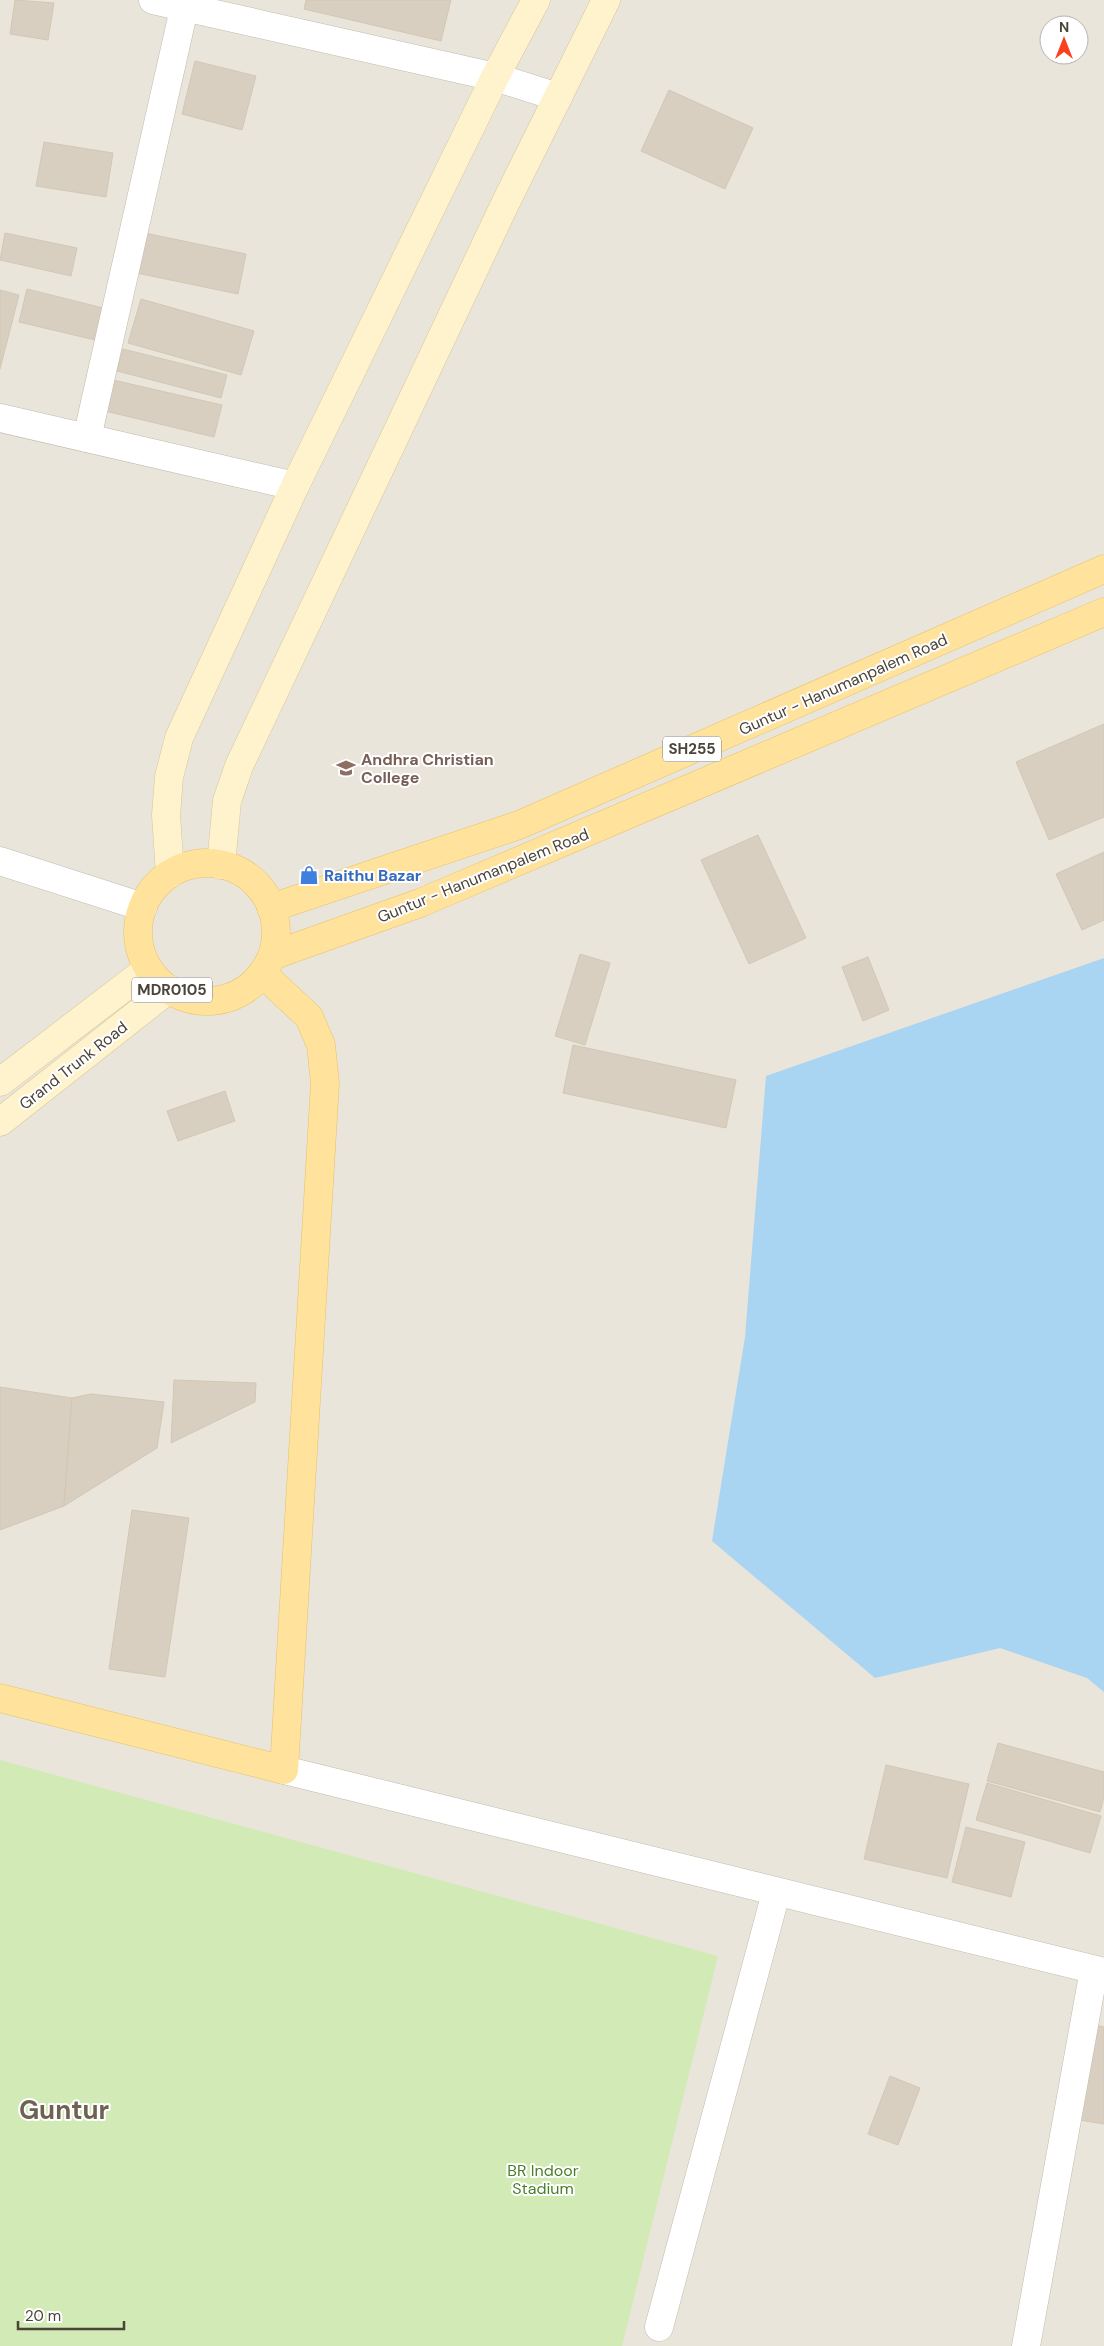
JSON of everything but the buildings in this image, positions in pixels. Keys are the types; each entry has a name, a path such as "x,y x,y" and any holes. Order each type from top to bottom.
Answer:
{"main road":[{"path":"170,874 166,815 169,777 179,738 295,486 495,77 536,0"},
{"path":"221,865 227,800 239,766 500,215 606,0"},
{"name":"Guntur - Hanumanpalem Road","path":"272,908 519,824 1104,569"},
{"name":"Guntur - Hanumanpalem Road","path":"268,964 420,903 1104,612"},
{"name":"MDR0105","path":"202,863 221,865 243,873 260,888 272,908 276,930 268,964 247,988 227,998 204,1001 183,997 163,986 148,969 140,949 138,928 142,907 153,888 170,874 183,867 202,863"},
{"path":"0,1698 284,1770 325,1083 321,1045 309,1017 268,964"},
{"name":"MDR0105","path":"0,1082 148,969"},
{"name":"Grand Trunk Road","path":"0,1122 169,989"}],"street":[{"path":"152,0 185,3 495,77 558,97"},
{"path":"86,438 185,3"},
{"path":"0,418 295,486"},
{"path":"0,861 142,907"},
{"path":"284,1770 776,1893 1099,1971 1026,2346"},
{"path":"659,2327 776,1893"}],"shaded area":[{"path":"0,0 1104,0 1104,2346 0,2346"}],"green space":[{"name":"BR Indoor Stadium","path":"0,1760 718,1956 622,2346 0,2346"}],"water":[{"path":"1104,958 1104,1692 1087,1678 1000,1648 875,1678 712,1541 745,1337 766,1076"}],"place":[{"name":"Andhra Christian College","path":"346,768"},
{"name":"Raithu Bazar","path":"309,875"}],"district":[{"name":"Guntur","path":"64,2110"}]}
